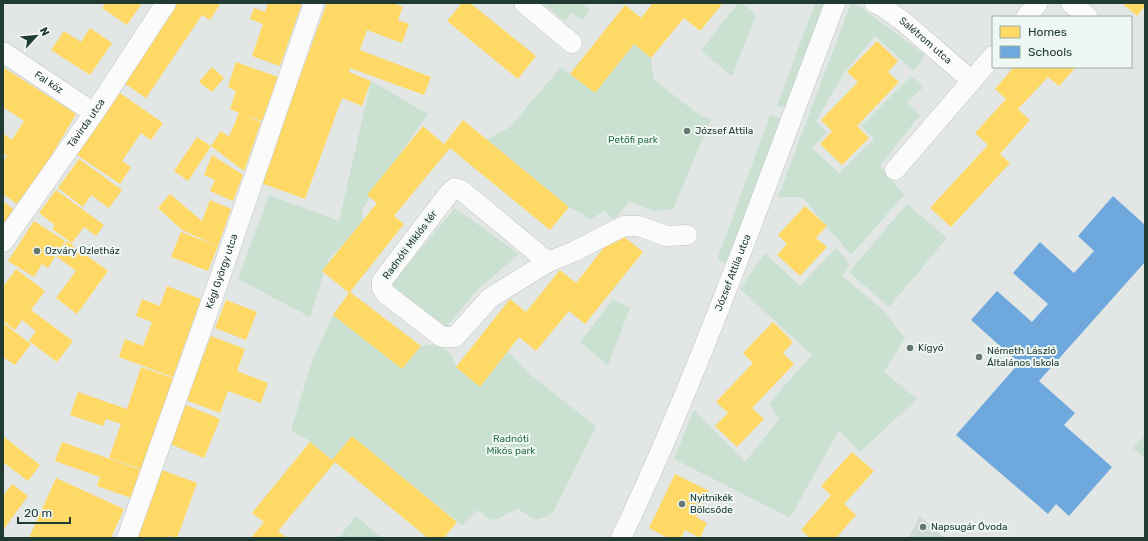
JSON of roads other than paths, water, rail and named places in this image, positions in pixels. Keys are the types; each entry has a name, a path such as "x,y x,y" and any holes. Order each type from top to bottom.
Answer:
{"street":[{"name":"Távirda utca","path":"3,242 94,113 166,3"},
{"name":"Kégl György utca","path":"127,538 215,290 314,3"},
{"path":"524,3 572,43"},
{"name":"József Attila utca","path":"621,538 659,455 703,351 835,3"},
{"name":"Salétrom utca","path":"875,3 905,23 972,81"},
{"path":"1027,16 1038,3"},
{"path":"1071,3 1087,16"},
{"name":"Fal köz","path":"3,52 94,113"},
{"path":"895,170 992,57"},
{"name":"Radnóti Miklós tér","path":"548,262 461,190 455,188 450,192 382,281 382,288 386,294 442,338 455,337 490,298 548,262 575,251 624,226 639,226 666,236 687,235"}],"place":[{"name":"József Attila","path":"687,131"},
{"name":"Ozváry Üzletház","path":"37,251"},
{"name":"Kígyó","path":"910,348"},
{"name":"Németh László Általános Iskola","path":"979,357"},
{"name":"Nyitnikék Bölcsőde","path":"682,504"},
{"name":"Napsugár Óvoda","path":"923,527"}],"park label":[{"name":"Petőfi park","path":"633,140"},
{"name":"Radnóti Mikós park","path":"511,444"}]}
